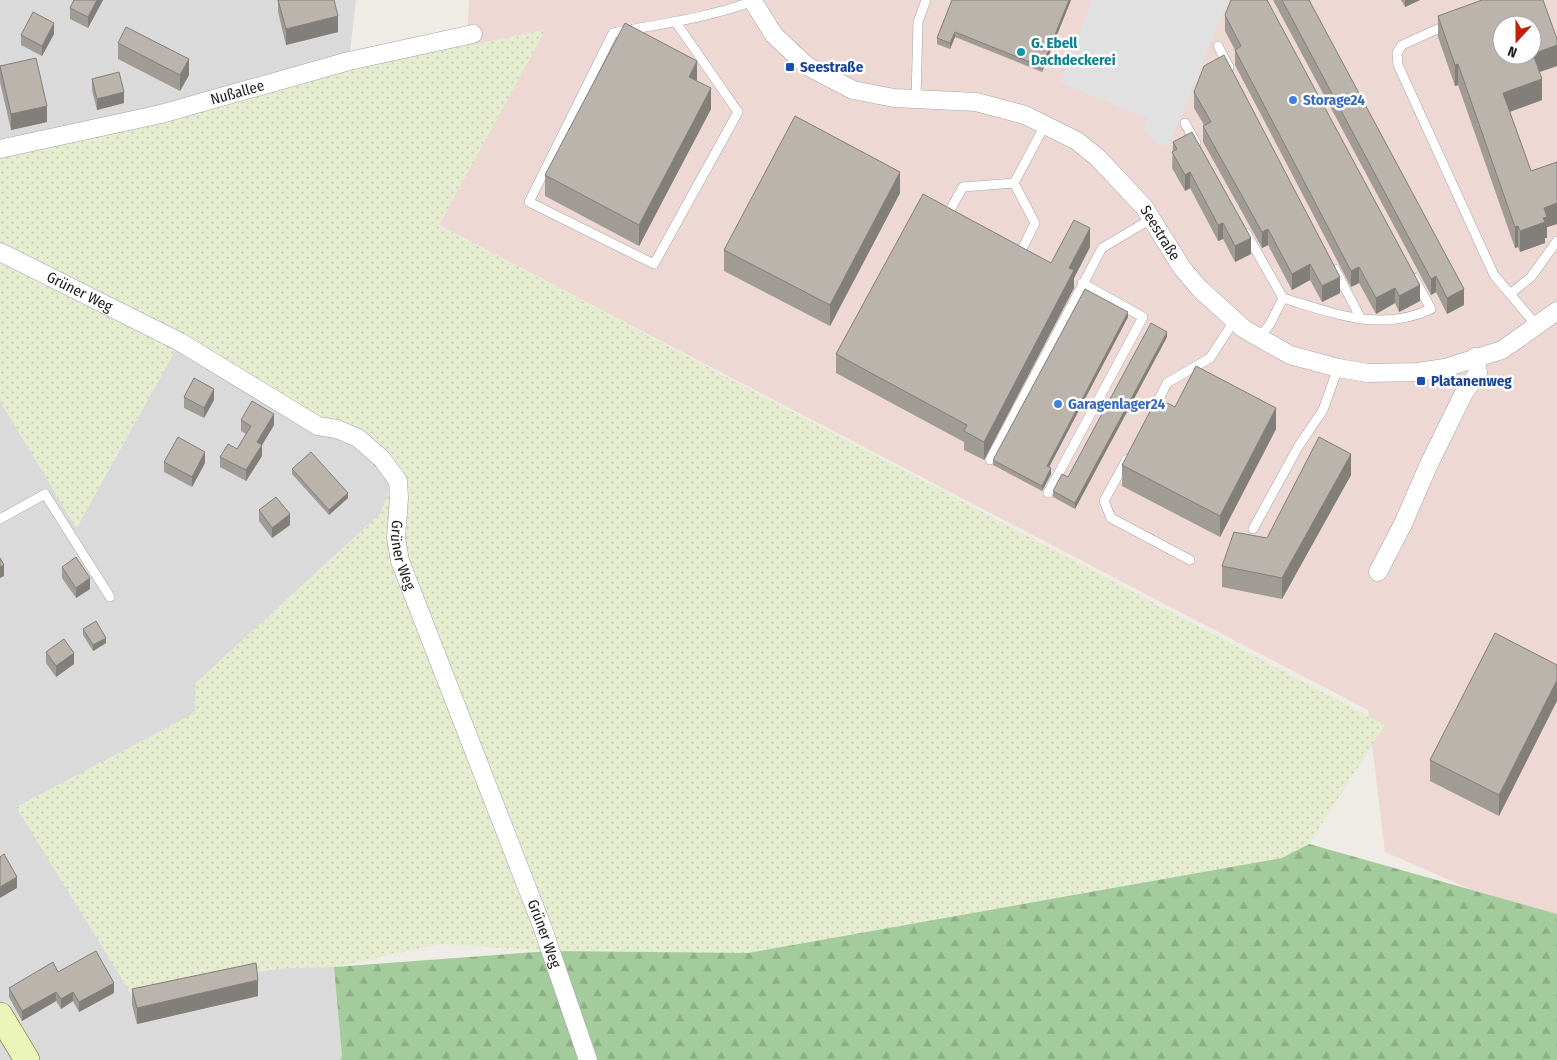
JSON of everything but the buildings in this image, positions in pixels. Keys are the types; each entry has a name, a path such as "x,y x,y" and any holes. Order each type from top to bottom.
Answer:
{"street":[{"name":"Seestraße","path":"752,1 774,35 807,66 853,90 894,98 976,102 1025,115 1077,142 1098,158 1125,185 1151,218 1182,268 1234,321 1259,338 1290,355 1338,368 1378,373 1418,372 1445,368 1502,350 1557,311"},
{"name":"Nußallee","path":"0,148 161,114 349,61 473,34"},
{"name":"Grüner Weg","path":"0,252 180,342 318,426 337,429 358,438 382,459 398,481 399,498 396,538 400,561 542,926 588,1060"},
{"path":"1378,572 1403,524 1429,464 1464,393 1478,373 1475,357"},
{"path":"0,1015 27,1060"}],"lane":[{"path":"916,99 918,22 926,0"},
{"path":"674,20 738,112 654,264 529,202 613,33 674,20 731,10 752,1"},
{"path":"1458,20 1402,45 1397,53 1398,65 1489,266 1494,275 1537,326"},
{"path":"1218,46 1232,72"},
{"path":"1185,123 1199,148"},
{"path":"1014,183 1044,125"},
{"path":"946,217 963,187 1014,183"},
{"path":"1014,183 1035,224 1018,256"},
{"path":"990,460 1102,248 1151,218"},
{"path":"1241,223 1283,298 1361,319 1375,322 1413,318 1431,309 1408,266"},
{"path":"1510,294 1531,277 1557,242"},
{"path":"1329,258 1361,319"},
{"path":"1048,493 1143,316 1082,283"},
{"path":"1259,338 1270,324 1283,298"},
{"path":"1149,417 1167,383 1210,358 1234,321"},
{"path":"1253,529 1298,447 1323,410 1338,368"},
{"path":"1131,451 1104,502 1111,518 1190,560"},
{"path":"0,519 45,494 110,597"}],"shaded area":[{"path":"0,0 356,0 349,61 0,145"},
{"path":"469,0 1557,0 1557,927 1385,852 1368,710 439,225 545,30 467,46"},
{"path":"1092,0 1228,0 1169,146 1156,143 1144,132 1147,118 1060,83"},
{"path":"180,342 358,438 392,482 381,513 196,683 195,713 16,808 228,976 284,968 334,967 342,1056 340,1060 0,1060 0,399 77,527"}],"green space":[{"path":"545,30 439,225 1385,725 1309,844 1282,858 748,953 550,951 440,944 334,967 284,968 228,976 133,997 16,807 195,713 196,683 381,513 392,482 358,438 180,342 76,528 0,401 0,145 349,61 467,46"},
{"path":"1309,844 1557,914 1557,1060 340,1060 342,1056 334,967 550,951 748,953 1282,858"}],"place":[{"name":"G. Ebell Dachdeckerei","path":"1021,52"},
{"name":"Seestraße","path":"790,67"},
{"name":"Storage24","path":"1293,100"},
{"name":"Platanenweg","path":"1421,381"},
{"name":"Garagenlager24","path":"1058,404"}]}
